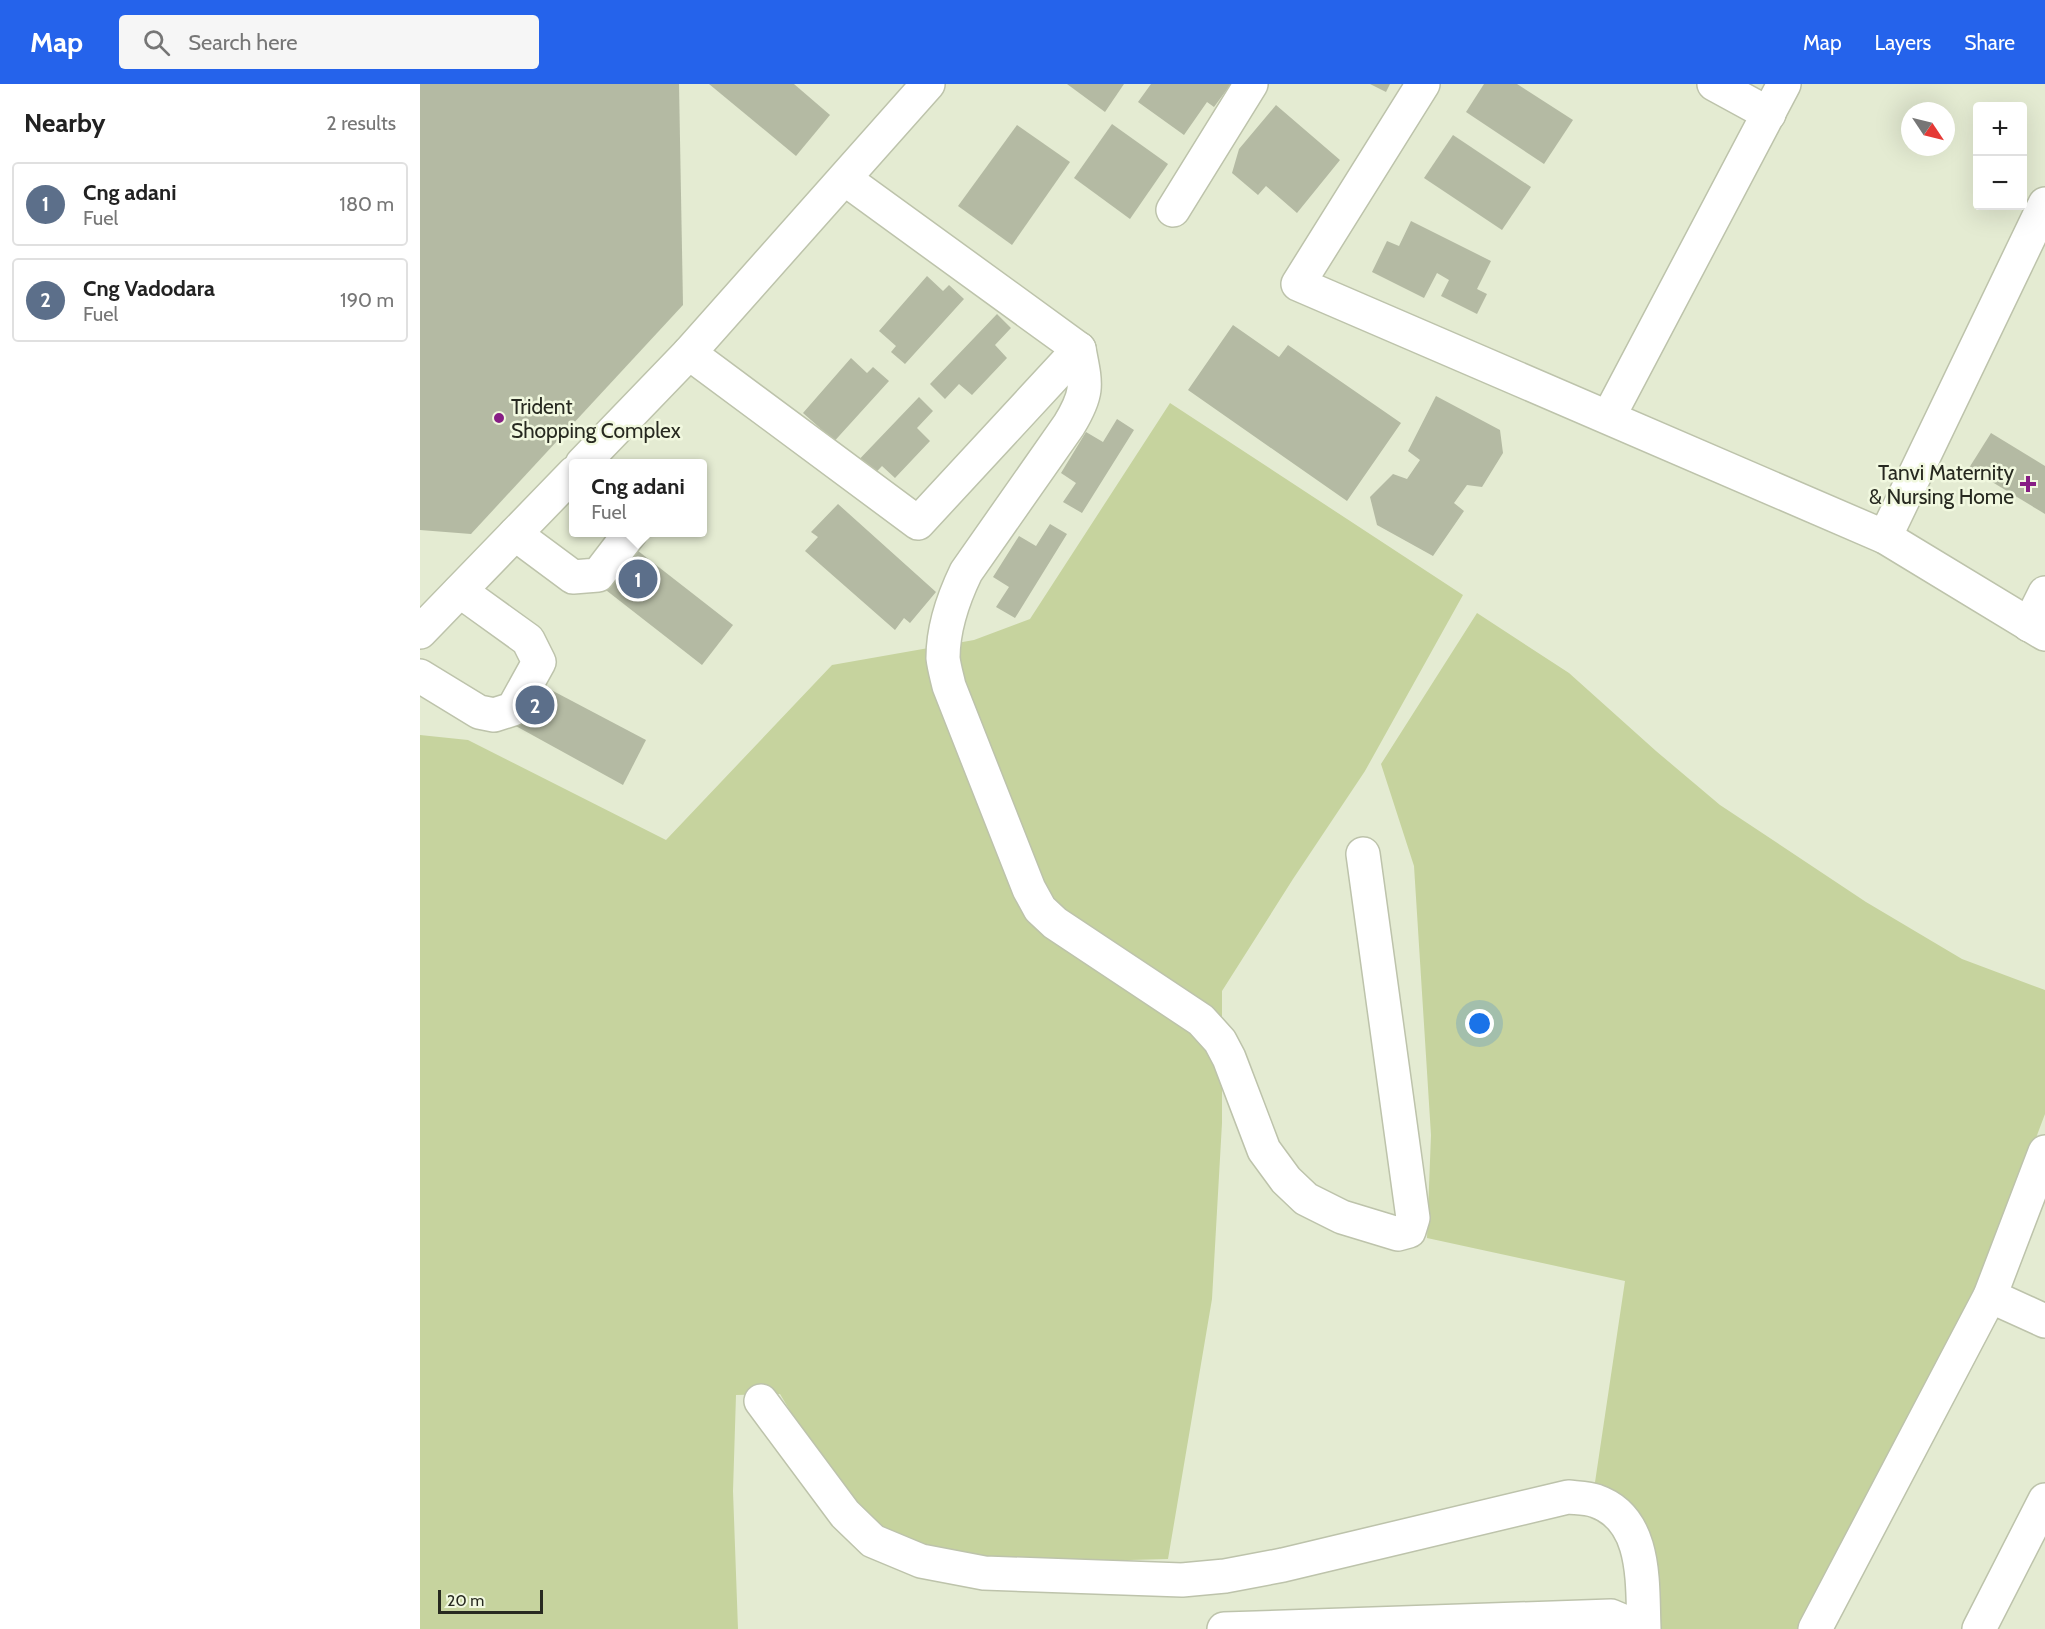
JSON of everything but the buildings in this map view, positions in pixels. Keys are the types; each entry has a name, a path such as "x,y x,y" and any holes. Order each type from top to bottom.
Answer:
{"street":[{"path":"587,459 688,353 928,84"},
{"path":"1173,210 1251,84"},
{"path":"1423,84 1298,284 1886,537 2037,629 2045,593"},
{"path":"1714,84 1769,114"},
{"path":"1609,416 1784,84"},
{"path":"844,179 1079,349 1086,384 1080,406 966,572 953,598 946,630 943,660 949,686 1029,889 1040,909 1055,923 1201,1020 1220,1041 1229,1058 1264,1150 1286,1180 1306,1199 1342,1217 1398,1234 1409,1231 1413,1218 1363,854"},
{"path":"1886,537 2045,204"},
{"path":"688,353 918,523 1079,349"},
{"path":"420,632 569,476"},
{"path":"515,534 573,577 598,575 627,537"},
{"path":"420,676 478,712 494,716 513,709 539,662 528,640 459,591"},
{"path":"1815,1629 1990,1296 2045,1152"},
{"path":"1990,1296 2045,1321"},
{"path":"760,1401 845,1514 873,1541 921,1562 984,1573 1182,1580 1226,1576 1283,1565 1568,1497 1596,1501 1621,1516 1632,1534 1640,1557 1630,1627 1611,1616 1399,1626 1224,1629"},
{"path":"1979,1629 2045,1500"}],"green space":[{"path":"1170,403 1463,595 1365,771 1222,991 1222,1123 1212,1299 1168,1559 1013,1563 910,1548 842,1498 780,1394 736,1395 733,1491 738,1629 420,1629 420,735 468,740 666,840 832,665 974,640 1030,619"},
{"path":"1477,613 1569,673 1720,805 1866,902 1962,959 2045,990 2045,1114 1978,1292 1804,1629 1652,1629 1652,1555 1594,1489 1625,1281 1427,1238 1431,1135 1414,866 1381,764"}],"place":[{"name":"Trident Shopping Complex","path":"499,418"},
{"name":"Tanvi Maternity & Nursing Home","path":"2028,484"},
{"name":"Cng adani","path":"638,579"},
{"name":"Cng Vadodara","path":"535,705"}]}
